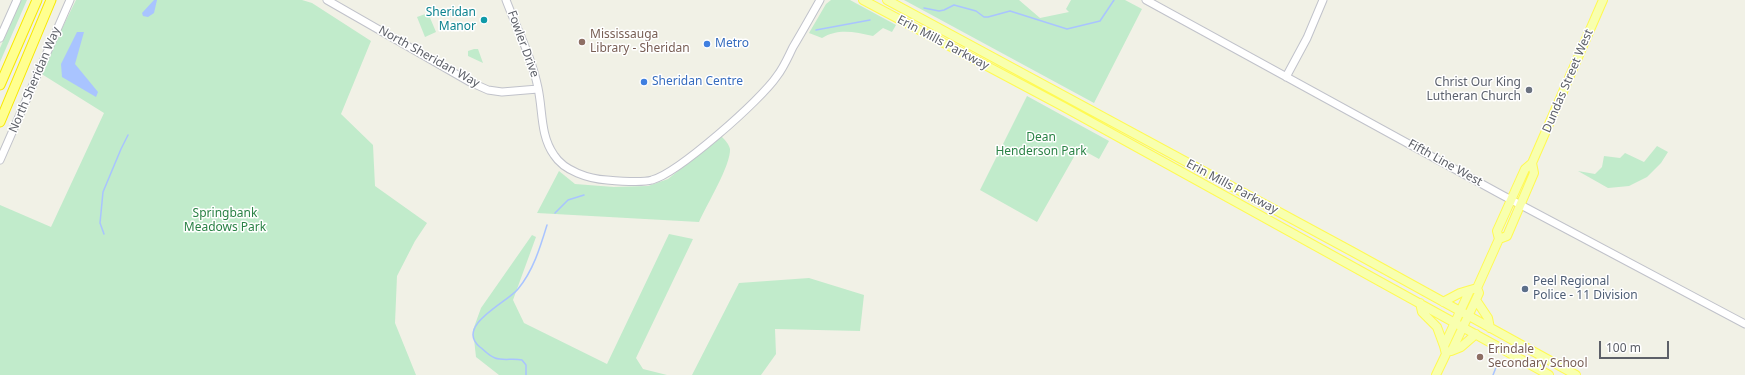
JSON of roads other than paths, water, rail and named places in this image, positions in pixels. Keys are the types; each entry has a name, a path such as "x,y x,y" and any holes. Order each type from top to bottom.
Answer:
{"highway":[{"path":"0,85 37,0"},
{"path":"0,122 32,49 51,0"},
{"path":"32,49 58,0"}],"main road":[{"name":"Erin Mills Parkway","path":"863,0 1070,111 1372,279 1420,303 1549,375"},
{"name":"Erin Mills Parkway","path":"887,0 1353,252 1576,375"},
{"name":"Dundas Street West","path":"1436,375 1447,350 1455,322 1474,289 1499,239 1497,231 1524,169 1532,163 1603,0"},
{"name":"Dundas Street West","path":"1499,239 1507,236 1534,173 1532,163"},
{"path":"1443,302 1460,293 1474,289"},
{"name":"Dundas Street West","path":"1447,350 1463,327 1476,300 1479,293 1474,289"},
{"path":"1476,300 1488,318 1490,328"},
{"path":"1420,303 1422,312 1437,327 1447,350 1461,347 1476,334"}],"street":[{"path":"0,38 17,0"},
{"name":"North Sheridan Way","path":"0,160 70,0"},
{"name":"North Sheridan Way","path":"327,0 470,82 488,90 502,92 538,89"},
{"name":"Fowler Drive","path":"506,0 532,67 538,89 546,142 554,156 567,167 598,179 651,180 663,175 690,158 755,100 776,78 820,0"},
{"name":"Fifth Line West","path":"1146,0 1520,205 1745,324"},
{"path":"1286,77 1323,0"}],"water":[{"path":"154,0 157,0 154,13 148,17 143,16 142,13"},
{"path":"77,32 84,32 75,64 98,92 96,97 62,77 61,64"}],"waterway":[{"path":"924,8 939,11 954,5 976,11 984,17 1010,11 1067,29 1100,21 1114,0"},
{"path":"816,30 870,20"},
{"path":"104,234 100,223 103,192 128,135"},
{"path":"555,213 568,200 584,195"},
{"path":"526,375 526,365 522,360 501,359 491,356 480,347 474,339 474,331 478,323 518,289 528,275 536,259 547,225"},
{"path":"1493,375 1497,365"}],"place":[{"name":"Sheridan Manor","path":"484,20"},
{"name":"Mississauga Library - Sheridan","path":"582,42"},
{"name":"Metro","path":"707,44"},
{"name":"Sheridan Centre","path":"644,82"},
{"name":"Christ Our King Lutheran Church","path":"1529,90"},
{"name":"Peel Regional Police - 11 Division","path":"1525,289"},
{"name":"Erindale Secondary School","path":"1480,357"}],"park label":[{"name":"Dean Henderson Park","path":"1041,145"},
{"name":"Springbank Meadows Park","path":"225,221"}]}
